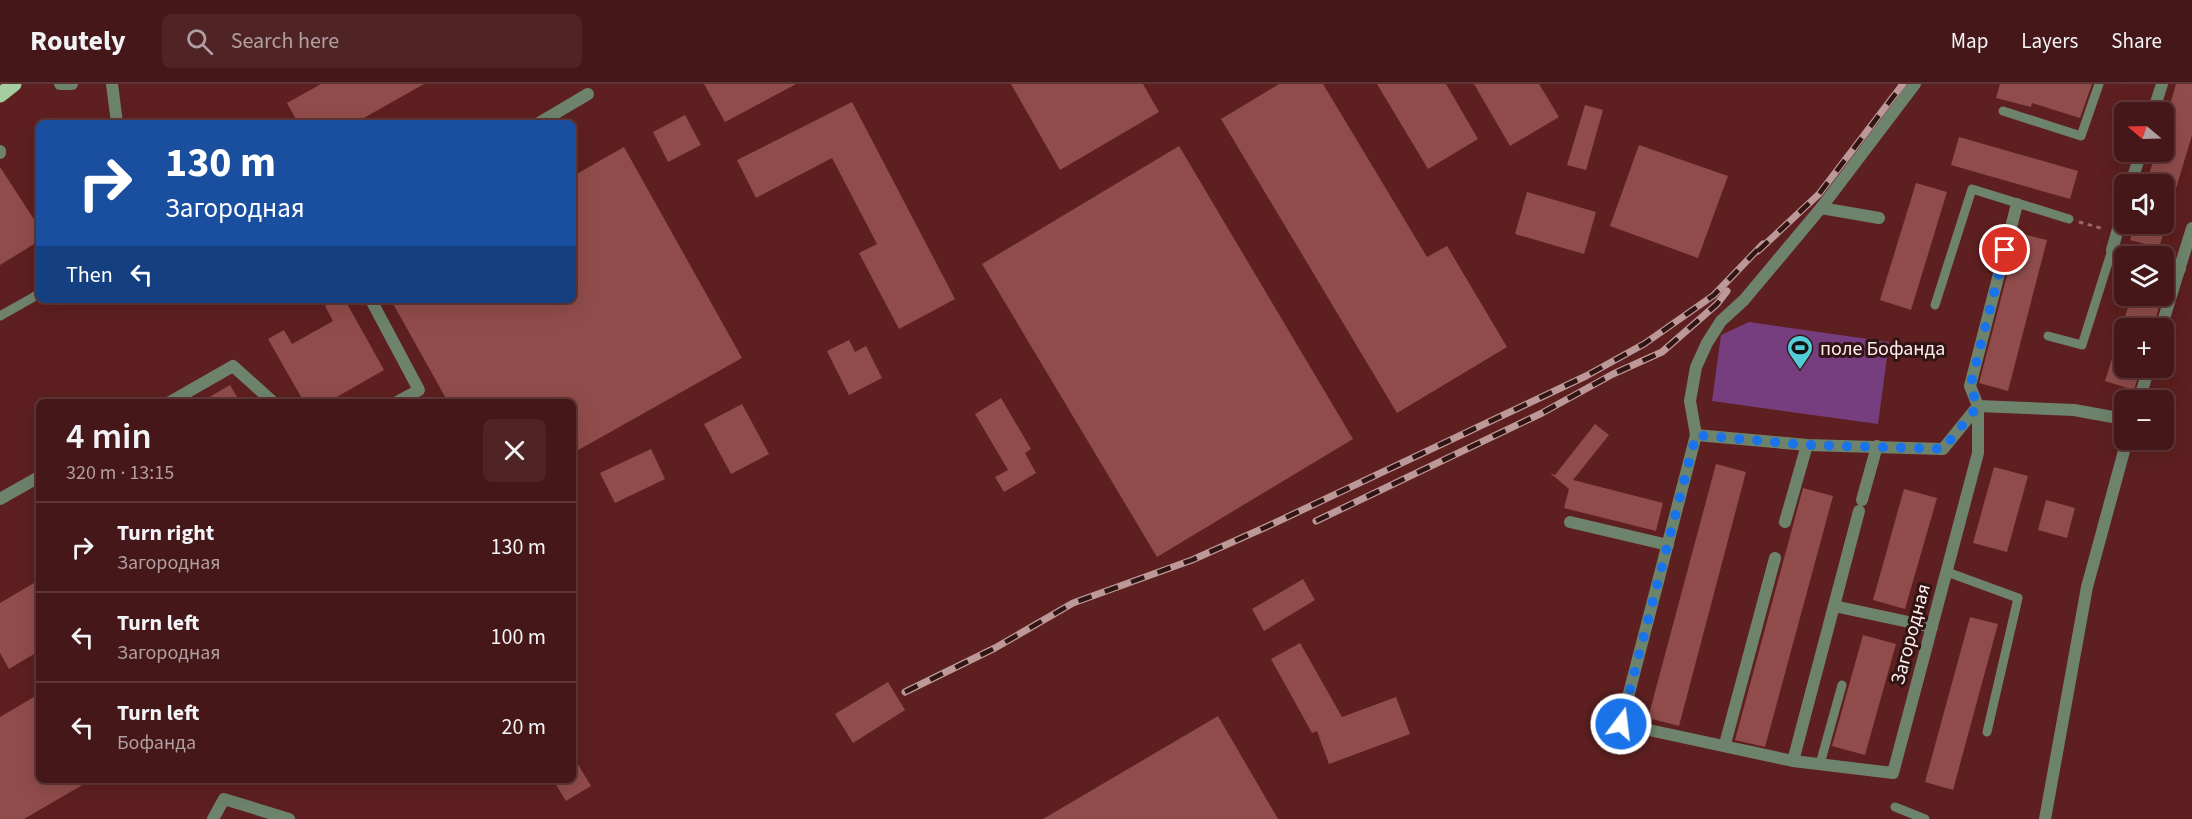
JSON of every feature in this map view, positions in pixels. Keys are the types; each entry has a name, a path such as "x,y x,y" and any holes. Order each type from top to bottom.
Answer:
{"main road":[{"path":"0,95 14,84"}],"street":[{"path":"60,84 72,84"},
{"path":"112,84 117,120"},
{"path":"1915,84 1821,208 1744,300 1721,321 1707,343 1696,367 1690,401 1696,435 1807,445 1943,449 1978,406 2074,410 2114,417"},
{"path":"2156,102 2162,84"},
{"path":"544,120 588,94"},
{"name":"Загородная","path":"1696,435 1621,724 1725,744 1793,761 1893,773 1978,453 1978,406 1970,387 2017,204"},
{"path":"1821,208 1879,218"},
{"path":"2164,318 2192,228"},
{"path":"2112,250 2117,234"},
{"path":"2174,268 2180,269"},
{"path":"373,303 419,390 402,399"},
{"path":"175,399 233,366 270,399"},
{"path":"1785,522 1807,445"},
{"path":"1793,761 1877,446"},
{"path":"2045,819 2087,587 2124,450"},
{"path":"0,499 36,479"},
{"path":"1570,522 1668,545"},
{"path":"1725,744 1775,558"},
{"path":"1834,606 1932,627"},
{"path":"213,819 224,799 289,819"}],"lane":[{"path":"2003,111 2081,136 2099,84"},
{"path":"1935,305 1972,189 2068,219"},
{"path":"2048,336 2082,345 2112,250"},
{"path":"0,316 36,296"},
{"path":"1947,572 2018,598 1987,732"},
{"path":"1820,764 1842,685"},
{"path":"1895,807 1925,819"}],"path":[{"path":"2068,219 2114,232"}],"shaded area":[{"name":"поле Бофанда","path":"1749,322 1889,342 1878,424 1712,401 1721,335"}],"building":[{"path":"321,84 424,84 360,120 296,120 287,103"},
{"path":"704,84 796,84 725,122"},
{"path":"1011,84 1143,84 1159,112 1060,170"},
{"path":"1279,84 1323,84 1427,257 1447,246 1507,347 1397,413 1221,119"},
{"path":"1377,84 1446,84 1478,139 1428,169"},
{"path":"1474,84 1539,84 1559,117 1510,146"},
{"path":"2000,84 2092,84 2080,118 2032,103 2031,107 1996,98"},
{"path":"2176,84 2192,84 2192,135 2174,195 2174,174 2149,174 2153,162 2174,162 2174,102 2171,102"},
{"path":"852,102 955,299 899,329 859,253 877,244 832,158 756,198 737,160"},
{"path":"1585,105 1603,110 1586,170 1567,165"},
{"path":"685,115 701,145 668,162 653,132"},
{"path":"1959,137 2078,171 2070,199 1951,165"},
{"path":"1639,145 1728,176 1698,258 1610,226"},
{"path":"1179,146 1353,439 1157,557 982,264"},
{"path":"624,147 742,358 576,451 576,399 446,399 393,303 576,303 576,174"},
{"path":"0,167 36,222 36,243 0,265"},
{"path":"1916,183 1947,192 1911,310 1880,300"},
{"path":"1527,192 1596,212 1584,254 1515,234"},
{"path":"2018,233 2047,240 2008,391 1979,383"},
{"path":"2132,234 2163,234 2160,246 2130,240"},
{"path":"330,303 347,303 384,370 333,399 302,399 268,339 284,330 292,344 333,321 325,306"},
{"path":"2129,306 2159,306 2156,318 2124,318"},
{"path":"849,340 855,352 866,346 882,378 849,395 827,351"},
{"path":"2114,352 2114,378 2138,378 2134,390 2105,381"},
{"path":"230,385 238,399 206,399"},
{"path":"1001,398 1031,449 1025,453 1036,473 1004,492 995,477 1008,470 975,414"},
{"path":"742,404 769,454 731,474 704,424"},
{"path":"1595,424 1609,435 1573,480 1663,503 1656,531 1564,508 1569,489 1550,473 1555,475"},
{"path":"651,449 665,479 615,503 600,473"},
{"path":"1716,464 1746,472 1679,726 1648,718"},
{"path":"1994,467 2028,476 2007,552 1973,543"},
{"path":"1803,488 1833,496 1765,747 1735,740"},
{"path":"1904,489 1937,498 1905,609 1873,600"},
{"path":"2046,500 2075,508 2067,538 2038,530"},
{"path":"1303,579 1315,600 1264,631 1252,609"},
{"path":"36,582 36,653 9,669 0,653 0,603"},
{"path":"1970,617 1998,624 1953,790 1925,782"},
{"path":"1863,635 1896,644 1865,755 1832,746"},
{"path":"1300,643 1342,717 1396,697 1410,734 1329,764 1317,731 1312,733 1271,659"},
{"path":"888,682 905,710 853,743 835,714"},
{"path":"36,696 36,783 86,783 24,819 0,819 0,717"},
{"path":"1218,716 1278,819 1043,819"},
{"path":"576,761 591,786 566,801 555,783 576,783"}],"railway":[{"path":"1758,251 1819,194 1903,84"},
{"path":"905,692 995,648 1073,603 1192,560 1586,376 1644,344 1714,295 1763,244"},
{"path":"1316,521 1542,413 1613,374 1662,352 1717,304 1727,291"}],"place":[{"name":"поле Бофанда","path":"1800,371"}],"route":[{"path":"1621,724 1696,435 1807,445 1943,449 1978,406 1970,387 2005,250"}]}
